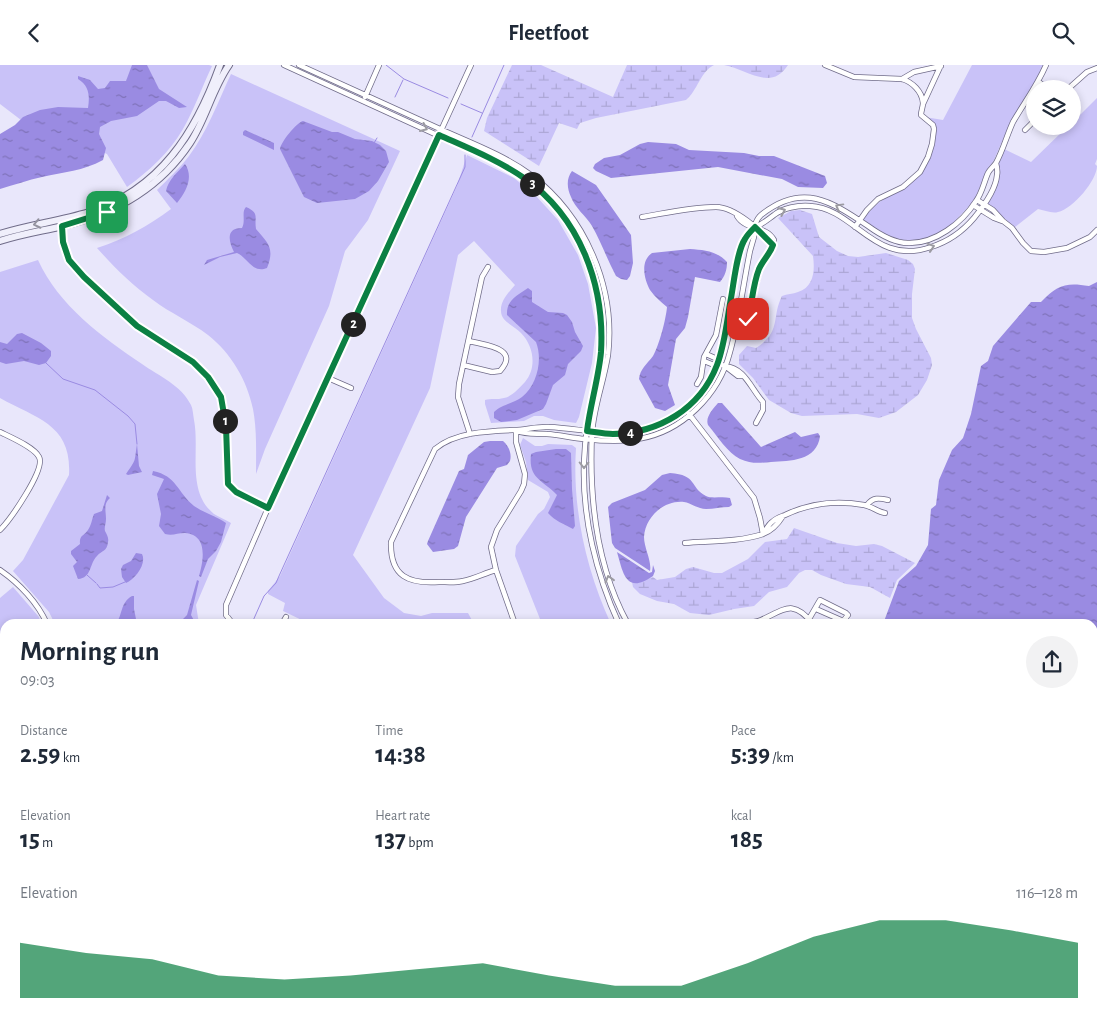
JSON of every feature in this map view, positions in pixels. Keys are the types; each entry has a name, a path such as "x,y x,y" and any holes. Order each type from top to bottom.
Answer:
{"street":[{"path":"0,234 104,207 131,194 153,176 184,140 195,123 220,65"},
{"path":"0,241 26,233 62,226 107,212 135,198 157,181 190,143 229,65"},
{"path":"284,65 499,163 525,179 554,204 576,234 588,260 600,307 601,354 586,439 584,463 585,498 595,557 617,619"},
{"path":"363,101 379,65"},
{"path":"229,619 226,615 226,605 268,508 471,65"},
{"path":"825,65 854,77 902,79 908,81 920,93 923,103"},
{"path":"902,79 914,73 941,65"},
{"path":"855,227 878,199 903,187 920,172 928,157 934,129 933,125 921,115 923,103 941,65"},
{"path":"1040,80 1046,65"},
{"path":"300,72 301,66 511,162 530,174 557,199 580,230 598,266 607,307 609,330 608,356 596,404 592,431 592,493 600,544 612,589 626,619"},
{"path":"1078,80 1087,72 1097,68"},
{"path":"516,430 523,433 592,440 639,439 654,435 690,416 715,388 730,354 758,217 772,206 791,199 809,197 838,206 886,237 905,243 919,243 943,233 953,227 977,200 989,171 996,163 1014,122 1026,103"},
{"path":"496,570 461,581 423,583 414,582 398,571 391,554 395,533 435,449 442,443 470,434 506,430 548,427 611,434 645,430 661,425 686,409 699,395 718,363 738,260 744,240 755,227 763,224 774,215 791,208 809,205 820,207 833,213 876,242 894,249 912,252 938,245 970,223 984,205 997,174 996,163"},
{"path":"977,200 993,210 1012,228 1031,251 1044,252 1067,248 1090,237 1097,230"},
{"path":"973,205 994,218 1003,221"},
{"path":"642,217 716,207 749,220 755,227 769,233 774,240 773,245 758,275 748,319"},
{"path":"62,218 63,242 69,260 84,277 137,326 193,362 208,377 221,397 226,426 228,484 236,492 268,508"},
{"path":"470,434 458,397 482,277 488,267"},
{"path":"697,384 702,377 706,354 716,335 723,299"},
{"path":"730,302 739,303"},
{"path":"463,365 492,372 500,371 505,366 507,358 498,348 469,341"},
{"path":"706,354 716,358 718,363"},
{"path":"704,361 714,365 718,363 725,366 738,376 743,376 750,383 764,402 763,410 756,423"},
{"path":"328,378 351,388"},
{"path":"686,409 754,498 763,534"},
{"path":"513,619 492,555 493,538 524,484 525,474 516,442 516,430"},
{"path":"0,432 38,454 40,459 39,469 21,501 0,530"},
{"path":"867,505 875,499 888,501"},
{"path":"685,543 726,540 763,534 775,526 783,516 795,509 818,504 843,502 867,505 872,509 885,513"},
{"path":"0,570 12,578 45,619"},
{"path":"764,619 778,610 788,608 797,610 809,619 820,600 846,613 848,615 845,619"},
{"path":"816,609 839,619"}],"green space":[{"path":"0,65 212,66 191,114 177,138 158,161 127,187 107,154 21,120 0,104"},
{"path":"512,65 541,65 613,97 627,65 714,65 705,72 686,100 596,118 580,123 577,129 559,123 539,166 484,131 487,118"},
{"path":"724,65 788,65 781,73 774,77 766,78"},
{"path":"972,65 1043,65 1037,80 1026,80 1026,98 1011,121 974,201 951,225 919,241 905,241 887,235 863,220 876,205 913,180 924,170 931,157 935,143 934,123 925,117 943,120"},
{"path":"231,74 400,151 368,220 345,251 329,306 265,449 256,474 256,433 253,409 247,388 231,359 208,335 160,305 138,288 97,248 136,232 171,209 157,190 195,147 212,117"},
{"path":"1097,98 1097,159 1095,164 1097,166 1089,186 1077,200 1064,210 1053,213 1038,209 1015,227 987,204 1000,175 998,163 1004,149 1031,162 1059,135 1081,135 1081,114"},
{"path":"467,155 514,178 536,196 558,220 578,255 588,284 596,328 592,363 579,417 576,423 534,416 524,421 491,423 485,400 504,398 516,391 529,376 532,357 529,344 525,338 502,315 501,307 503,300 515,285 474,241 458,255 430,388 353,555 384,598 404,613 421,616 432,613 468,613 471,619 300,619 283,611 285,603 268,594 268,591 280,576 457,186"},
{"path":"800,210 812,214 819,237 837,251 848,256 858,257 886,253 908,260 913,264 915,269 912,318 931,358 932,365 927,380 918,395 896,412 879,418 857,414 802,416 791,413 769,400 753,378 739,364 739,355 747,346 756,348 764,342 773,330 782,296 803,290 812,277 814,267 813,256 778,218 791,211"},
{"path":"38,260 57,292 82,319 111,342 176,386 191,405 195,432 197,482 200,494 205,505 214,514 231,523 196,605 198,619 52,619 49,612 13,571 23,560 69,475 65,445 59,434 39,418 0,398 0,272"},
{"path":"523,438 535,446 548,444 572,445 576,448 576,493 583,538 594,582 609,619 540,619 515,556 516,546 538,514 544,509 550,497 548,492 528,480 526,462 520,445"},
{"path":"794,528 837,543 856,546 874,544 882,546 915,563 897,580 890,598 870,587 846,584 812,570 805,570 799,573 787,587 769,592 754,606 709,615 690,613 674,604 657,601 640,594 633,587 632,582 653,577 657,580 675,577 686,569 693,567 714,573 722,573 748,559 765,542 787,539"},
{"path":"13,587 40,619 0,619 0,598"}],"water":[{"path":"132,65 147,65 159,89 187,107 179,108 166,101 159,101 137,116 111,121 100,127 99,134 106,148 103,160 81,169 37,178 0,189 0,134 15,125 23,117 40,110 58,107 88,108 88,91 78,79 78,76 90,80 98,89 105,88 110,81 126,81"},
{"path":"303,121 355,139 372,141 386,151 389,162 378,181 369,191 355,199 317,203 304,197 280,149 289,133"},
{"path":"245,130 274,143 274,150 243,135"},
{"path":"648,142 676,144 689,150 774,156 825,176 827,183 823,188 798,187 782,179 718,167 611,178 593,168 595,164 604,158 620,155 640,144"},
{"path":"185,164 189,174 188,184 177,203 166,191 171,180"},
{"path":"572,171 596,185 631,235 633,263 627,280 616,276 592,226 573,201 568,184"},
{"path":"246,207 255,213 256,229 269,246 270,255 267,268 258,269 254,267 237,253 220,257 204,265 207,260 234,252 230,236 233,230 242,228"},
{"path":"690,249 719,255 727,262 727,268 720,282 695,277 685,328 676,339 668,385 675,405 665,411 655,408 639,379 642,369 653,356 658,346 667,307 650,290 644,270 648,256 652,253"},
{"path":"1097,282 1097,619 885,619 899,581 916,566 928,545 931,509 936,505 939,480 952,450 963,438 971,414 981,366 988,361 993,346 1031,302 1041,302 1062,286 1074,284 1089,286"},
{"path":"528,288 532,291 532,302 548,312 567,315 583,346 581,351 568,364 565,375 553,385 543,409 517,420 501,422 494,418 494,412 500,407 522,397 527,392 535,379 539,364 536,342 507,315 508,305"},
{"path":"22,333 41,343 51,351 51,356 46,363 39,365 24,361 6,364 0,362 0,342 7,344 17,334"},
{"path":"718,403 722,403 761,447 795,432 801,437 818,433 820,436 818,444 808,455 794,460 755,463 740,459 727,449 708,425 709,416"},
{"path":"503,441 505,443 510,453 510,461 507,465 497,468 466,517 458,546 454,549 433,552 427,544 459,471 464,469 468,455 484,442"},
{"path":"137,444 139,466 142,472 128,475 126,474 134,460"},
{"path":"566,449 571,453 575,526 573,529 548,513 557,495 534,474 532,469 531,454"},
{"path":"153,471 161,473 172,481 194,506 226,523 221,542 208,559 201,577 199,576 203,557 201,544 198,539 193,535 185,533 165,534 159,526 161,514 157,494 164,479 152,475"},
{"path":"670,473 685,476 706,496 730,498 732,505 729,507 706,509 684,502 677,502 657,511 648,523 644,537 650,571 615,548 612,543 608,507 612,503 645,490 662,475"},
{"path":"107,495 110,498 105,508 107,545 94,559 86,576 78,579 73,566 77,562 71,551 80,544 81,537 89,528 94,514 102,511"},
{"path":"617,552 649,573 652,572 653,565 655,571 653,576 637,583 631,582 624,574"},
{"path":"136,553 142,554 142,567 126,583 122,577 121,569 123,565 131,561"},
{"path":"197,580 199,581 191,615 193,619 183,619 187,615"},
{"path":"134,596 136,619 118,619 125,602"}],"waterway":[{"path":"386,65 404,79 448,98"},
{"path":"472,137 504,65"},
{"path":"395,97 403,80"},
{"path":"461,104 482,113"},
{"path":"374,143 377,138"},
{"path":"254,619 264,596 276,583 465,167 465,155"},
{"path":"46,363 63,379 95,390 128,416 135,424 137,444"},
{"path":"87,575 96,583"},
{"path":"97,584 100,588 113,587 125,582"}],"route":[{"path":"107,212 62,226 63,242 69,260 84,277 137,326 193,362 208,377 221,397 226,426 228,484 236,492 268,508 439,135 507,167 525,179 554,204 576,234 588,260 595,284 600,307 602,331 601,354 587,431 611,434 630,433 661,425 685,410 699,395 718,363 738,260 744,240 755,227 773,245 760,268 748,319"}]}
